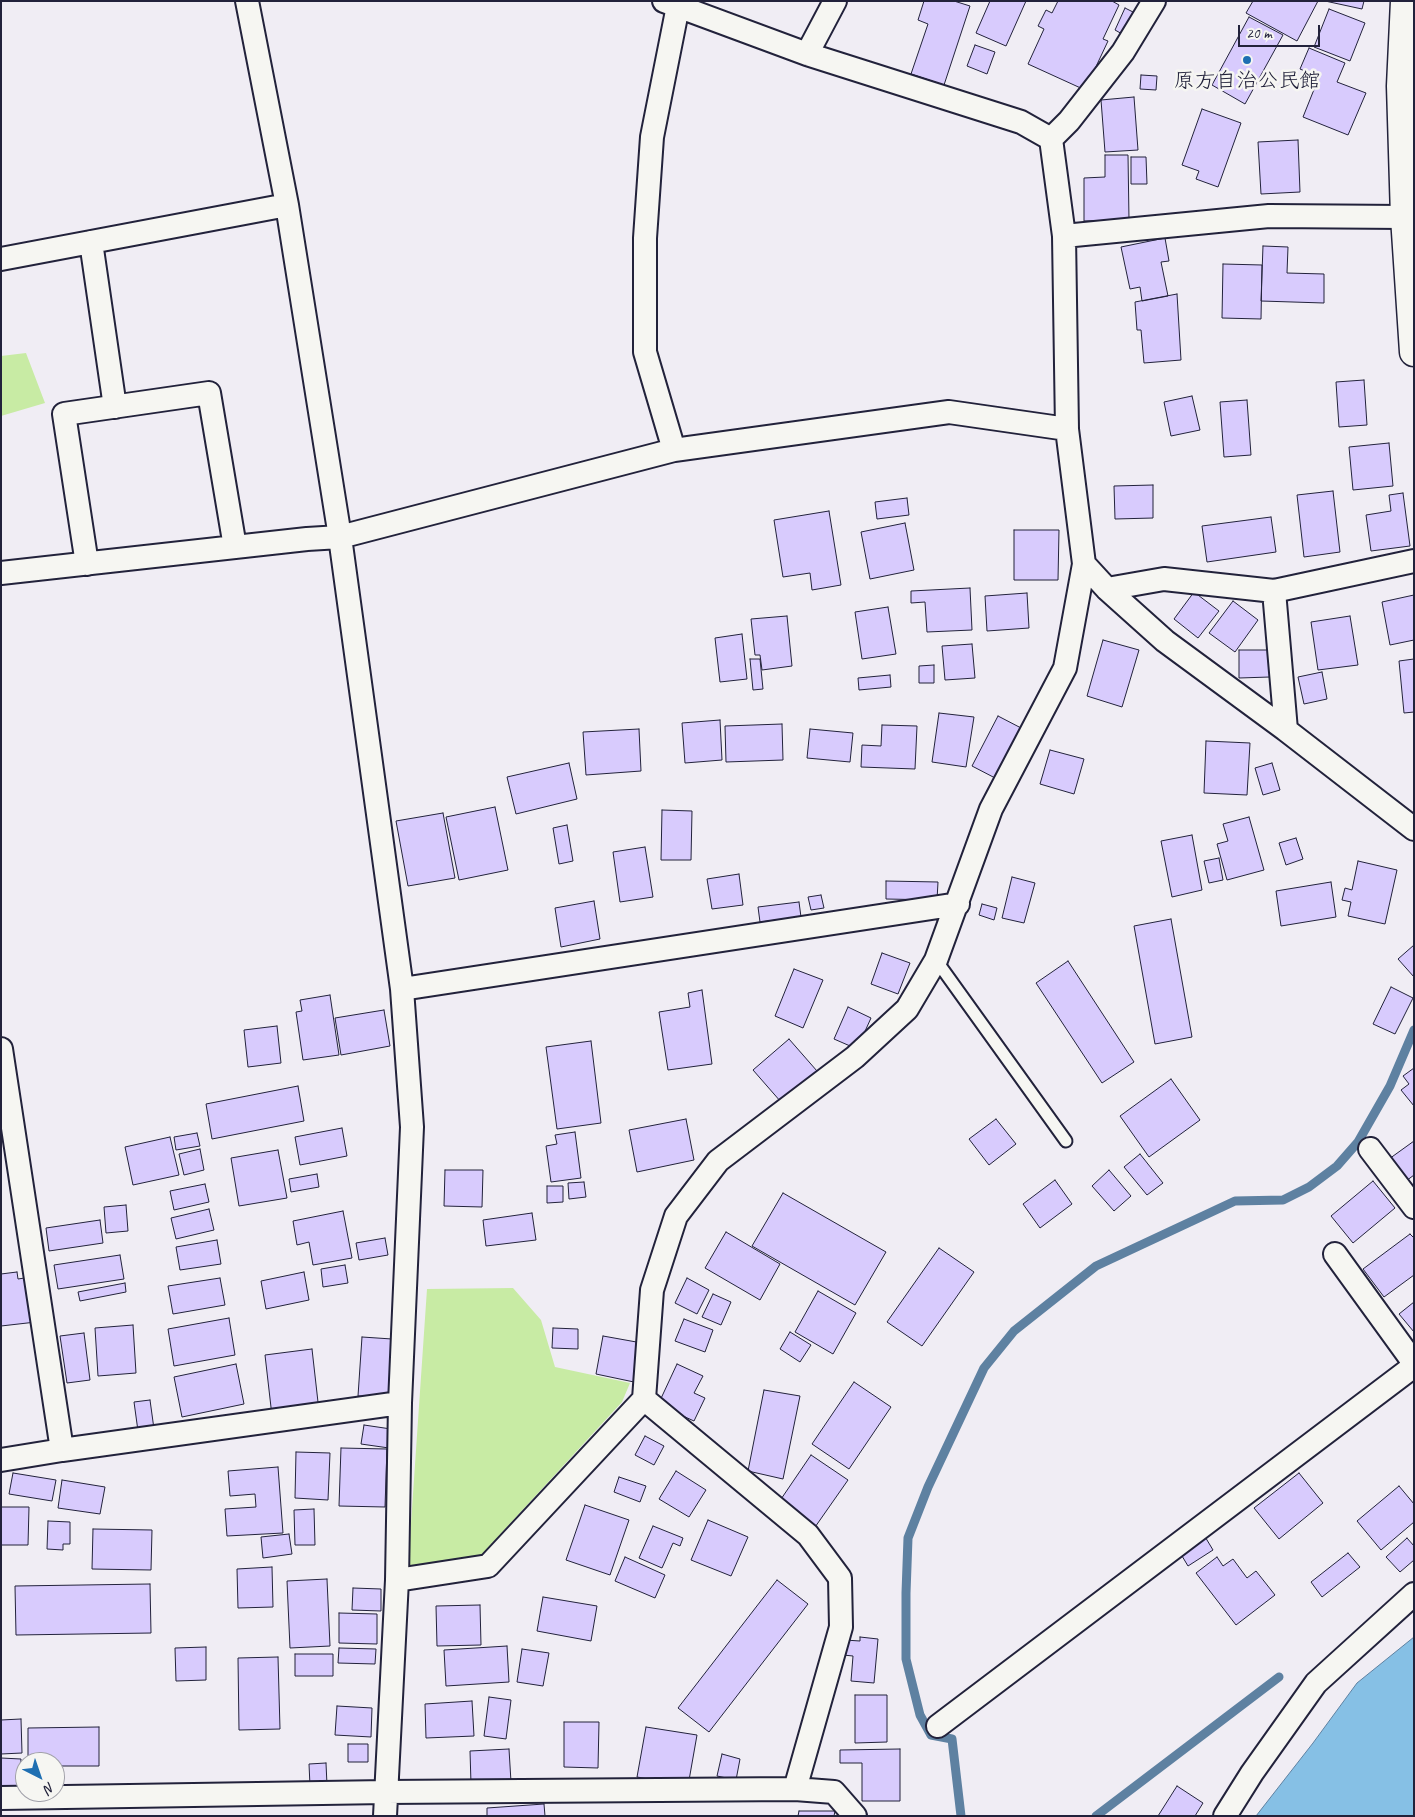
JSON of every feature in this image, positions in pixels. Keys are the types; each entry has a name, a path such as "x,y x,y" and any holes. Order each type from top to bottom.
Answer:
{"main road":[{"path":"1405,1 1400,86 1405,217 1414,352"}],"street":[{"path":"247,1 287,205 340,537 402,989 412,1127 400,1403 397,1580 385,1816"},
{"path":"807,54 835,1"},
{"path":"1051,139 1069,121 1123,52 1154,1"},
{"path":"674,450 644,352 645,238 652,137 671,3 807,54 1021,122 1051,139"},
{"path":"397,1580 488,1566 644,1399 652,1290 676,1216 718,1161 855,1057 907,1009 936,960 958,904 991,809 1065,668 1084,564 1067,429 1064,236 1051,139"},
{"path":"1,259 287,205"},
{"path":"1064,236 1269,216 1405,217"},
{"path":"91,242 115,407"},
{"path":"87,564 64,414 209,394 235,547"},
{"path":"1,573 340,537 674,450 949,412 1067,429"},
{"path":"1107,589 1164,579 1274,591 1414,561"},
{"path":"1084,564 1107,589 1165,641 1414,828"},
{"path":"1274,591 1286,730"},
{"path":"402,989 958,904"},
{"path":"1,1049 62,1450"},
{"path":"1370,1149 1414,1207"},
{"path":"938,1726 1414,1364 1335,1254"},
{"path":"644,1399 808,1535 840,1578 841,1627 796,1789"},
{"path":"1,1460 400,1403"},
{"path":"1225,1816 1252,1773 1316,1684 1414,1594"},
{"path":"1,1798 386,1792 796,1789 834,1792 855,1816"}],"lane":[{"path":"936,960 1066,1141"}],"green space":[{"path":"26,353 45,403 1,416 1,356"},
{"path":"513,1288 541,1320 555,1367 630,1383 622,1402 481,1555 408,1567 427,1289"}],"water":[{"path":"1414,1637 1414,1816 1256,1816 1357,1683"}],"building":[{"path":"924,1 954,1 970,6 944,85 911,74 928,24 918,20"},
{"path":"990,1 1026,1 1006,46 976,33"},
{"path":"1058,1 1112,1 1119,5 1103,39 1108,41 1085,90 1028,64 1044,29 1038,26 1046,10 1052,13"},
{"path":"1253,1 1318,1 1297,41 1246,13"},
{"path":"1325,1 1364,1 1362,9"},
{"path":"1125,8 1135,13 1124,35 1115,30"},
{"path":"1329,9 1365,23 1350,61 1314,47"},
{"name":"原方自治公民館","path":"1249,17 1283,35 1245,104 1212,85"},
{"path":"975,45 995,52 987,74 967,66"},
{"path":"1309,48 1345,63 1337,82 1366,93 1348,135 1303,117 1319,77 1300,69"},
{"path":"1141,75 1157,76 1156,90 1140,89"},
{"path":"1134,97 1138,150 1105,152 1101,100"},
{"path":"1202,109 1241,123 1218,187 1196,179 1199,171 1182,165"},
{"path":"1298,140 1300,192 1261,194 1258,142"},
{"path":"1105,155 1128,155 1129,220 1084,221 1084,178 1105,177"},
{"path":"1131,157 1146,157 1147,184 1131,184"},
{"path":"1165,238 1169,261 1161,262 1168,296 1142,301 1140,287 1130,289 1121,247"},
{"path":"1263,246 1288,247 1287,273 1324,274 1324,303 1261,301"},
{"path":"1223,264 1262,265 1261,319 1222,318"},
{"path":"1177,294 1181,360 1144,363 1141,330 1137,330 1135,302"},
{"path":"1364,380 1367,425 1339,427 1336,382"},
{"path":"1192,396 1200,430 1171,436 1164,402"},
{"path":"1247,400 1251,455 1224,457 1220,402"},
{"path":"1389,443 1393,486 1353,490 1349,447"},
{"path":"1153,485 1153,518 1115,519 1114,486"},
{"path":"1333,491 1340,552 1304,557 1297,495"},
{"path":"1403,493 1410,546 1371,551 1366,515 1391,511 1389,495"},
{"path":"907,498 909,515 877,519 875,502"},
{"path":"829,511 841,585 812,590 810,573 783,577 774,520"},
{"path":"1271,517 1276,552 1207,562 1202,526"},
{"path":"905,523 914,570 870,579 861,532"},
{"path":"1014,530 1059,530 1058,580 1014,580"},
{"path":"970,588 972,630 927,632 925,602 911,603 911,591"},
{"path":"1194,592 1219,611 1198,638 1174,619"},
{"path":"1027,593 1029,628 987,631 985,596"},
{"path":"1414,595 1414,640 1390,645 1382,602"},
{"path":"1233,601 1258,620 1235,652 1209,633"},
{"path":"888,607 896,654 862,659 855,612"},
{"path":"787,616 792,666 762,670 760,655 755,655 751,619"},
{"path":"1350,616 1358,665 1318,670 1311,622"},
{"path":"742,634 747,679 720,682 715,638"},
{"path":"1103,640 1139,650 1122,707 1087,696"},
{"path":"972,644 975,678 945,680 942,646"},
{"path":"1239,650 1270,650 1270,677 1239,678"},
{"path":"750,659 760,659 763,689 753,690"},
{"path":"1414,659 1414,712 1404,713 1399,661"},
{"path":"934,665 934,683 919,683 919,666"},
{"path":"1322,672 1327,699 1304,704 1298,677"},
{"path":"890,675 891,687 859,690 858,678"},
{"path":"939,713 974,717 966,767 932,762"},
{"path":"998,716 1023,729 997,779 972,766"},
{"path":"720,720 722,760 685,763 682,723"},
{"path":"782,724 783,760 726,762 725,726"},
{"path":"882,725 917,726 915,769 861,767 862,745 881,746"},
{"path":"639,729 641,771 586,775 583,732"},
{"path":"810,729 853,733 850,762 807,758"},
{"path":"1206,741 1250,743 1247,795 1204,793"},
{"path":"1050,750 1084,759 1074,794 1040,784"},
{"path":"569,763 577,799 516,814 507,777"},
{"path":"1272,763 1280,790 1263,795 1255,768"},
{"path":"495,807 508,870 459,880 446,817"},
{"path":"662,810 692,811 691,860 661,860"},
{"path":"443,813 455,878 408,886 396,821"},
{"path":"1249,817 1264,870 1227,880 1217,844 1228,841 1223,824"},
{"path":"567,825 573,861 559,864 553,828"},
{"path":"1192,835 1202,890 1172,897 1161,841"},
{"path":"1296,838 1303,859 1286,865 1279,843"},
{"path":"645,847 653,897 620,902 613,852"},
{"path":"1219,858 1223,880 1209,883 1204,861"},
{"path":"1358,861 1397,870 1385,924 1348,916 1351,902 1342,900 1345,888 1352,890"},
{"path":"739,874 743,905 712,909 707,879"},
{"path":"1012,877 1035,883 1024,923 1002,918"},
{"path":"886,881 938,882 937,900 886,899"},
{"path":"1331,882 1336,917 1281,926 1276,891"},
{"path":"821,895 824,908 811,910 808,897"},
{"path":"594,901 600,939 561,947 555,908"},
{"path":"799,902 801,917 760,922 758,907"},
{"path":"982,904 997,908 994,920 979,915"},
{"path":"1171,919 1192,1037 1155,1044 1134,926"},
{"path":"1414,945 1414,977 1398,959"},
{"path":"882,953 910,963 898,994 871,984"},
{"path":"1068,961 1134,1062 1102,1083 1036,983"},
{"path":"794,969 823,980 803,1028 775,1016"},
{"path":"1391,987 1413,998 1395,1034 1373,1024"},
{"path":"702,990 712,1064 668,1070 659,1012 690,1007 688,993"},
{"path":"330,995 339,1055 303,1060 296,1012 302,1011 300,1000"},
{"path":"848,1007 871,1018 857,1049 834,1039"},
{"path":"384,1010 390,1046 341,1055 335,1018"},
{"path":"277,1026 281,1063 248,1067 244,1030"},
{"path":"789,1039 817,1071 781,1102 753,1070"},
{"path":"591,1041 601,1123 557,1129 546,1047"},
{"path":"1414,1068 1414,1106 1401,1090 1409,1084 1403,1076"},
{"path":"1171,1079 1200,1120 1149,1157 1120,1116"},
{"path":"298,1086 304,1121 212,1139 206,1104"},
{"path":"686,1119 694,1160 637,1172 629,1130"},
{"path":"996,1119 1016,1144 989,1165 969,1139"},
{"path":"342,1128 347,1156 300,1165 295,1137"},
{"path":"575,1132 581,1178 551,1182 546,1146 557,1144 555,1135"},
{"path":"197,1133 200,1146 176,1150 174,1137"},
{"path":"170,1137 179,1175 133,1185 125,1147"},
{"path":"1414,1141 1414,1175 1406,1181 1389,1159"},
{"path":"200,1149 204,1170 184,1175 179,1154"},
{"path":"278,1150 287,1198 239,1206 231,1158"},
{"path":"1140,1154 1163,1183 1147,1195 1124,1167"},
{"path":"445,1170 483,1170 482,1207 444,1206"},
{"path":"1109,1170 1131,1196 1114,1211 1092,1186"},
{"path":"317,1174 319,1187 291,1192 289,1179"},
{"path":"1055,1180 1072,1204 1040,1228 1023,1204"},
{"path":"1373,1181 1395,1208 1353,1243 1331,1216"},
{"path":"584,1182 586,1197 569,1199 568,1183"},
{"path":"205,1184 209,1202 174,1210 170,1191"},
{"path":"547,1186 563,1186 563,1202 547,1203"},
{"path":"783,1193 886,1252 855,1305 752,1246"},
{"path":"126,1205 128,1231 106,1233 104,1207"},
{"path":"209,1209 214,1230 176,1239 171,1218"},
{"path":"343,1211 352,1258 313,1265 309,1242 297,1245 293,1221"},
{"path":"532,1213 536,1240 486,1246 483,1220"},
{"path":"100,1220 103,1243 49,1251 46,1228"},
{"path":"726,1232 780,1264 760,1300 705,1268"},
{"path":"1410,1234 1414,1238 1414,1275 1384,1297 1363,1269"},
{"path":"385,1238 388,1255 359,1260 356,1243"},
{"path":"217,1240 221,1264 180,1270 176,1247"},
{"path":"939,1248 974,1272 922,1346 887,1322"},
{"path":"120,1255 124,1279 58,1289 54,1265"},
{"path":"345,1265 348,1283 323,1287 321,1269"},
{"path":"17,1272 18,1279 31,1277 36,1322 1,1326 1,1274"},
{"path":"304,1272 309,1300 266,1309 261,1281"},
{"path":"220,1278 225,1305 173,1314 168,1286"},
{"path":"687,1278 709,1290 697,1314 675,1303"},
{"path":"125,1283 126,1292 80,1301 78,1292"},
{"path":"818,1291 856,1313 833,1354 795,1332"},
{"path":"713,1294 731,1302 721,1325 702,1317"},
{"path":"1414,1302 1414,1332 1399,1314"},
{"path":"229,1318 235,1355 174,1366 168,1329"},
{"path":"684,1319 713,1330 705,1352 675,1341"},
{"path":"133,1325 136,1373 98,1376 95,1328"},
{"path":"553,1328 578,1329 578,1349 552,1348"},
{"path":"790,1332 811,1345 800,1362 780,1349"},
{"path":"84,1333 90,1380 67,1383 60,1336"},
{"path":"603,1336 642,1343 634,1382 596,1374"},
{"path":"362,1337 392,1339 388,1398 358,1396"},
{"path":"312,1349 319,1411 272,1416 265,1355"},
{"path":"236,1364 244,1404 182,1417 174,1377"},
{"path":"677,1364 703,1376 694,1393 705,1398 694,1421 683,1416 681,1419 657,1407"},
{"path":"854,1382 891,1407 849,1469 812,1444"},
{"path":"764,1390 800,1396 783,1479 748,1471"},
{"path":"150,1400 154,1429 138,1431 134,1402"},
{"path":"364,1425 391,1429 389,1448 361,1444"},
{"path":"645,1436 664,1446 654,1465 635,1455"},
{"path":"341,1448 387,1449 385,1507 339,1506"},
{"path":"296,1452 330,1453 328,1500 295,1498"},
{"path":"811,1455 848,1480 813,1530 777,1505"},
{"path":"278,1467 283,1533 227,1536 225,1509 256,1507 255,1494 230,1496 228,1471"},
{"path":"676,1471 706,1490 689,1517 659,1499"},
{"path":"13,1473 56,1480 52,1501 9,1494"},
{"path":"1299,1473 1323,1503 1279,1539 1254,1508"},
{"path":"619,1477 646,1486 640,1502 614,1492"},
{"path":"62,1480 105,1487 100,1514 58,1508"},
{"path":"1399,1486 1414,1504 1414,1522 1381,1550 1357,1521"},
{"path":"585,1505 629,1520 610,1575 566,1560"},
{"path":"1,1507 29,1507 28,1545 1,1545"},
{"path":"314,1509 315,1545 295,1545 294,1510"},
{"path":"708,1520 748,1537 731,1576 691,1560"},
{"path":"48,1521 70,1522 70,1544 63,1544 63,1550 47,1549"},
{"path":"653,1526 683,1538 680,1546 673,1543 662,1568 639,1558"},
{"path":"93,1529 152,1530 151,1570 92,1569"},
{"path":"289,1534 292,1554 263,1558 261,1537"},
{"path":"1204,1535 1213,1550 1188,1566 1179,1551"},
{"path":"1407,1538 1414,1546 1414,1560 1400,1572 1386,1557"},
{"path":"1348,1553 1360,1567 1322,1597 1311,1582"},
{"path":"625,1557 665,1575 655,1598 615,1581"},
{"path":"1217,1557 1223,1566 1233,1559 1247,1578 1256,1571 1275,1595 1236,1625 1196,1573"},
{"path":"272,1567 273,1607 238,1608 237,1569"},
{"path":"327,1579 330,1646 290,1648 287,1581"},
{"path":"777,1580 808,1604 709,1732 678,1708"},
{"path":"150,1584 151,1633 16,1635 15,1586"},
{"path":"353,1588 381,1589 381,1611 352,1610"},
{"path":"543,1597 597,1606 591,1641 537,1631"},
{"path":"480,1605 481,1645 437,1646 436,1606"},
{"path":"339,1613 377,1614 377,1644 339,1643"},
{"path":"860,1637 878,1639 874,1683 851,1681 853,1656 843,1655 845,1640 860,1641"},
{"path":"507,1646 509,1682 446,1686 444,1650"},
{"path":"206,1647 206,1680 176,1681 175,1648"},
{"path":"339,1648 376,1649 375,1664 338,1663"},
{"path":"522,1649 549,1653 543,1686 517,1682"},
{"path":"295,1654 333,1654 333,1676 295,1676"},
{"path":"278,1657 280,1729 239,1730 238,1658"},
{"path":"855,1695 887,1695 887,1742 855,1743"},
{"path":"489,1697 511,1700 506,1739 484,1736"},
{"path":"472,1701 474,1736 426,1738 425,1704"},
{"path":"337,1706 372,1708 371,1737 335,1735"},
{"path":"21,1719 22,1752 1,1754 1,1720"},
{"path":"564,1722 599,1722 598,1768 564,1767"},
{"path":"99,1727 99,1766 65,1766 65,1752 28,1752 28,1728"},
{"path":"646,1727 697,1735 688,1786 637,1777"},
{"path":"348,1744 368,1744 368,1762 348,1762"},
{"path":"509,1749 511,1782 471,1784 470,1751"},
{"path":"900,1749 900,1801 862,1801 862,1763 840,1763 840,1750"},
{"path":"722,1754 740,1759 736,1780 717,1776"},
{"path":"1,1758 15,1759 15,1795 1,1794"},
{"path":"326,1763 327,1785 310,1786 309,1764"},
{"path":"1177,1786 1203,1803 1195,1816 1158,1816"},
{"path":"544,1804 545,1816 487,1816 487,1808"},
{"path":"799,1811 835,1811 834,1816 798,1816"}],"waterway":[{"path":"961,1816 952,1739 931,1735 920,1715 906,1659 908,1538 928,1487 984,1368 1014,1331 1096,1266 1235,1201 1283,1200 1309,1187 1337,1166 1358,1142 1390,1086 1414,1030"},
{"path":"1096,1816 1279,1677"}],"place":[{"name":"原方自治公民館","path":"1247,60"}]}
